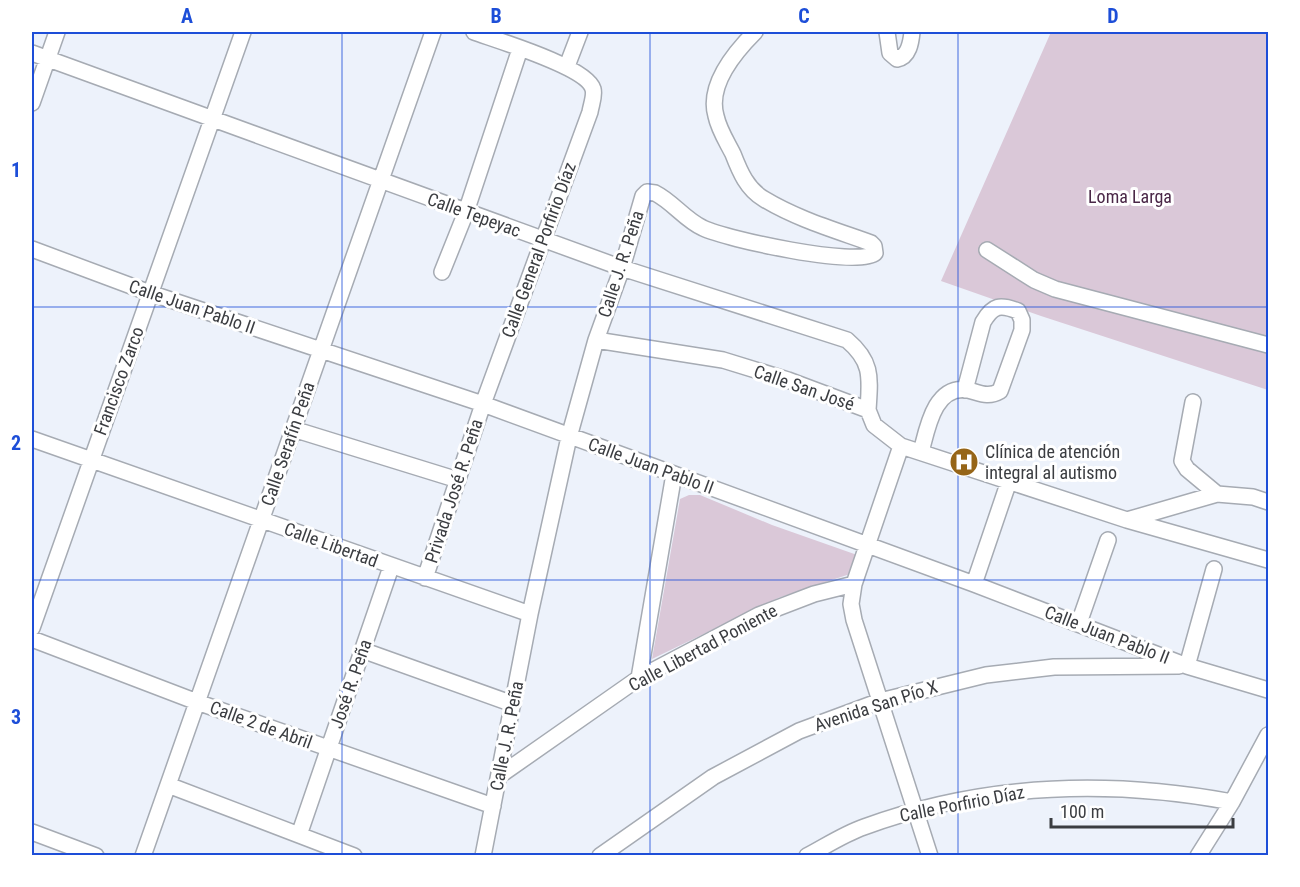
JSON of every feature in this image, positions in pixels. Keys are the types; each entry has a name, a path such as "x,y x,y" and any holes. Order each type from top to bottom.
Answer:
{"street":[{"path":"32,103 57,32"},
{"name":"Francisco Zarco","path":"32,628 243,32"},
{"name":"Calle Serafín Peña","path":"143,855 432,32"},
{"path":"474,32 567,66 580,32"},
{"name":"Calle J. R. Peña","path":"483,855 530,614 569,437 596,339 622,268 640,205 647,192 662,196 701,227 733,238 812,254 859,258 871,257 874,253 874,246 871,243 809,221 763,199 746,183 740,173 716,117 715,97 723,74 741,45 755,32"},
{"path":"887,32 890,53 897,59 907,53 912,32"},
{"path":"442,272 466,212 520,49"},
{"name":"Calle Tepeyac","path":"32,53 622,268 847,340 866,362 870,377 868,410"},
{"name":"Calle General Porfirio Díaz","path":"483,404 590,112 593,88 589,82 567,66"},
{"name":"Calle Juan Pablo II","path":"32,249 150,293 483,404 1079,623 1187,666 1269,690"},
{"path":"987,250 1034,280 1055,289 1269,345"},
{"path":"921,452 933,410 948,394 964,390 987,396 1000,391 1022,330 1022,320 1018,311 1007,306 997,307 989,313 983,322 964,390"},
{"name":"Calle San José","path":"596,339 723,360 788,380 868,410 874,425 902,446 1127,520 1269,560"},
{"path":"1193,402 1182,461 1187,469 1217,494"},
{"name":"Privada José R. Peña","path":"425,578 483,404"},
{"path":"293,429 458,480"},
{"name":"Calle Libertad","path":"32,439 530,614"},
{"path":"902,446 854,584 851,604 854,620 930,855"},
{"path":"639,678 674,474"},
{"path":"974,584 1009,481"},
{"path":"1127,520 1217,494 1253,497 1269,502"},
{"path":"1079,623 1108,540"},
{"name":"José R. Peña","path":"299,835 391,567"},
{"path":"1187,666 1214,569"},
{"name":"Calle Libertad Poniente","path":"500,776 639,678 759,615 814,594 854,584"},
{"name":"Calle 2 de Abril","path":"32,639 197,702 493,807"},
{"path":"362,650 513,704"},
{"name":"Avenida San Pío X","path":"600,855 713,777 799,731 880,701 986,675 1054,667 1187,666"},
{"path":"1198,855 1232,802 1269,735"},
{"path":"168,785 354,855"},
{"name":"Calle Porfirio Díaz","path":"807,855 862,828 915,811 978,798 1049,788 1126,788 1191,794 1232,802"},
{"path":"32,832 96,855"}],"green space":[{"name":"Loma Larga","path":"1051,32 1268,32 1268,390 941,281"},
{"path":"689,495 700,495 772,525 860,556 859,571 778,598 652,659 680,499"}],"place":[{"name":"Clínica de atención integral al autismo","path":"964,462"}]}
